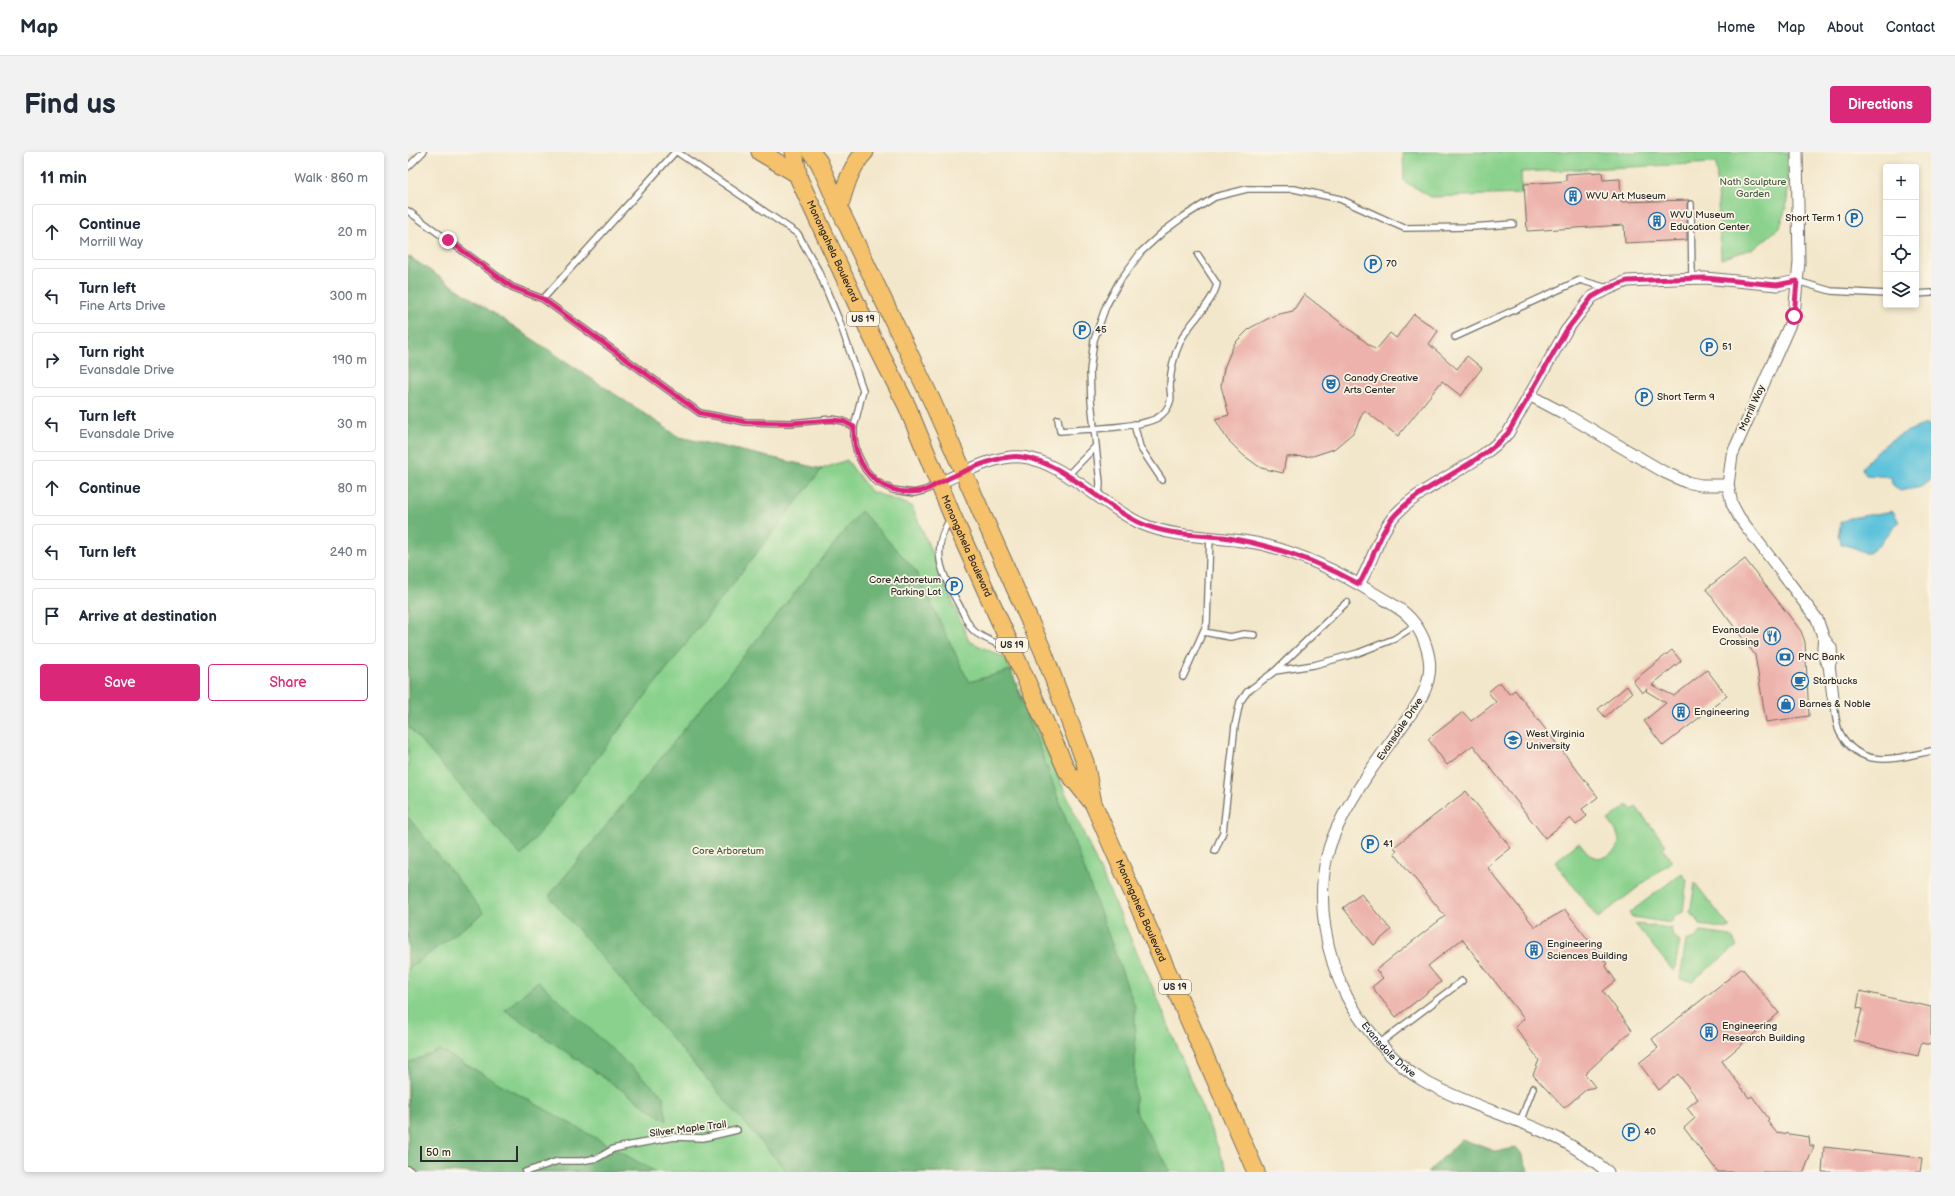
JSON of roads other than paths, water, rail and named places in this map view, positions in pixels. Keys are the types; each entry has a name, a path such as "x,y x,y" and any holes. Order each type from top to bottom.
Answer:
{"main road":[{"path":"760,152 797,174"},
{"name":"Monongahela Boulevard","path":"794,152 797,174 871,335 907,406 952,516 1015,652 1067,771 1093,803"},
{"name":"Monongahela Boulevard","path":"811,152 819,162 839,208 931,399 1043,651 1086,762 1093,803 1256,1172"},
{"path":"839,208 856,163 865,152"}],"street":[{"name":"Morrill Way","path":"1796,152 1799,262 1794,316 1732,455 1728,486 1732,504 1739,517 1817,620 1824,639 1822,648 1823,658 1829,665 1833,697"},
{"path":"1359,584 1367,571 1382,536 1395,515 1412,499 1476,461 1497,445 1508,433 1559,342 1580,310 1592,297 1608,288 1627,281 1692,279 1733,280 1777,285 1797,281"},
{"path":"1530,395 1675,477 1686,482 1701,485 1728,486"},
{"name":"Evansdale Drive","path":"939,483 1000,458 1021,456 1041,461 1139,523 1163,532 1183,535 1210,536 1261,544 1301,556 1330,568 1407,614 1416,625 1426,643 1430,662 1425,691 1413,712 1391,741 1343,816 1327,855 1323,882 1323,912 1328,942 1335,967 1346,995 1362,1022 1380,1043 1420,1079 1456,1096 1560,1139 1608,1172"}],"lane":[{"path":"408,167 423,152"},
{"path":"543,299 676,152 798,234 821,277 839,320 863,390 854,427 854,439 857,453 865,469 875,481 893,490 914,493 926,490 939,483"},
{"path":"1100,498 1090,371 1094,340 1106,306 1119,282 1141,252 1164,231 1183,217 1215,197 1247,189 1294,189 1340,198 1404,228 1472,227 1512,224"},
{"path":"1690,204 1692,279"},
{"path":"408,211 512,287 543,299 700,413 746,422 791,423 832,420 843,421 854,427"},
{"path":"1058,420 1060,431 1094,429 1134,424 1156,419 1165,412 1171,402 1174,356 1179,344 1191,324 1215,293 1217,284 1198,255"},
{"path":"1455,337 1580,280 1608,288"},
{"path":"1797,281 1831,291 1883,294"},
{"path":"1919,294 1931,293"},
{"path":"1134,424 1140,447 1162,480"},
{"path":"1066,476 1096,446"},
{"path":"952,516 941,533 939,551 941,566 953,593 974,631 1015,652"},
{"path":"1183,677 1207,623 1209,603 1210,536"},
{"path":"1215,851 1222,832 1235,725 1240,702 1255,685 1275,671 1347,602"},
{"path":"1275,671 1314,665 1358,653 1394,639 1416,625"},
{"path":"1204,632 1230,637 1244,634 1254,635"},
{"path":"1833,697 1840,732 1854,750 1872,759 1889,760 1931,751"},
{"path":"1380,1043 1462,981"},
{"path":"1520,1122 1533,1088"},
{"name":"Silver Maple Trail","path":"525,1172 558,1161 581,1161 598,1158 613,1149 631,1145 675,1138 703,1138 737,1130"},
{"path":"408,1169 412,1172"}],"water":[{"path":"1927,424 1931,426 1931,480 1922,487 1900,491 1892,484 1891,477 1866,475 1862,469 1882,447 1908,431"},
{"path":"1893,511 1899,522 1877,547 1869,553 1865,553 1841,544 1838,536 1841,522 1850,518"}],"place":[{"name":"WVU Art Museum","path":"1573,196"},
{"name":"Short Term 1","path":"1854,218"},
{"name":"WVU Museum Education Center","path":"1657,221"},
{"name":"70","path":"1373,264"},
{"name":"45","path":"1082,330"},
{"name":"51","path":"1709,347"},
{"name":"Canady Creative Arts Center","path":"1331,384"},
{"name":"Short Term 9","path":"1644,397"},
{"name":"Core Arboretum Parking Lot","path":"954,586"},
{"name":"Evansdale Crossing","path":"1772,636"},
{"name":"PNC Bank","path":"1785,657"},
{"name":"Starbucks","path":"1800,681"},
{"name":"Barnes & Noble","path":"1786,704"},
{"name":"Engineering","path":"1681,712"},
{"name":"West Virginia University","path":"1513,740"},
{"name":"41","path":"1370,844"},
{"name":"Engineering Sciences Building","path":"1534,950"},
{"name":"Engineering Research Building","path":"1709,1032"},
{"name":"40","path":"1631,1132"}],"park label":[{"name":"Nath Sculpture Garden","path":"1753,188"},
{"name":"Core Arboretum","path":"728,851"}]}
